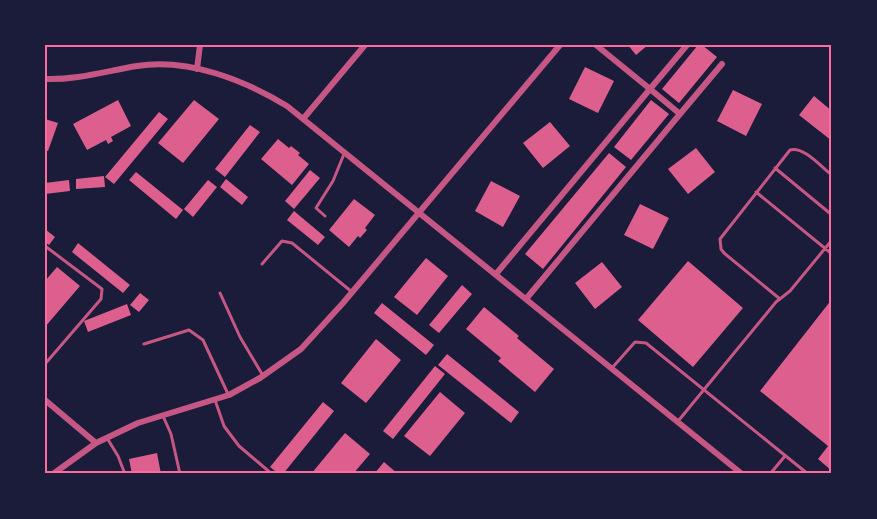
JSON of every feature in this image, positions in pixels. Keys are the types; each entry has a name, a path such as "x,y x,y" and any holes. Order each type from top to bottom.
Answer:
{"street":[{"path":"196,69 200,45"},
{"path":"303,119 365,45"},
{"path":"53,474 96,442 138,423 229,395 263,376 301,349 352,292 560,45"},
{"path":"596,45 680,114"},
{"path":"496,274 687,45"},
{"path":"526,299 722,64"},
{"path":"45,79 76,78 138,66 196,69 234,79 263,91 287,106 345,152 742,474"},
{"path":"45,400 96,442"}],"lane":[{"path":"780,299 724,253 719,244 722,234 790,150 796,148 832,176"},
{"path":"325,216 316,208 333,182 345,152"},
{"path":"775,168 832,215"},
{"path":"756,192 832,254"},
{"path":"677,422 832,240"},
{"path":"262,264 282,241 292,243 352,292"},
{"path":"45,246 102,289 101,298 45,364"},
{"path":"220,293 240,337 263,376"},
{"path":"144,344 189,330 203,339 229,395"},
{"path":"612,368 635,342 646,343 808,474"},
{"path":"216,400 224,426 239,446 272,474"},
{"path":"163,416 171,434 181,473"},
{"path":"107,437 125,474"},
{"path":"770,474 785,456"}],"building":[{"path":"628,45 648,45 636,55"},
{"path":"698,45 702,45 717,57 679,103 662,89"},
{"path":"585,67 614,81 598,113 569,99"},
{"path":"733,90 762,104 746,136 717,121"},
{"path":"814,96 832,111 832,141 799,115"},
{"path":"118,100 131,126 111,137 113,141 108,144 106,140 87,150 73,124"},
{"path":"194,100 219,119 183,163 158,143"},
{"path":"651,100 669,114 631,160 614,147"},
{"path":"159,112 168,119 114,184 105,177"},
{"path":"45,119 58,123 48,151 45,150"},
{"path":"550,122 570,146 543,168 523,143"},
{"path":"250,125 260,132 225,177 215,169"},
{"path":"278,139 300,153 298,155 309,164 292,185 261,159"},
{"path":"696,148 715,172 688,194 668,169"},
{"path":"609,153 626,167 543,269 525,254"},
{"path":"310,170 320,178 294,209 285,201"},
{"path":"136,172 183,210 176,219 129,180"},
{"path":"104,176 105,187 76,189 76,179"},
{"path":"226,179 248,197 242,205 220,187"},
{"path":"69,180 70,191 45,194 45,183"},
{"path":"208,180 217,187 193,217 184,209"},
{"path":"491,181 520,196 503,227 475,211"},
{"path":"354,199 375,215 365,228 367,230 360,238 358,236 349,247 329,230"},
{"path":"640,204 669,218 653,249 624,235"},
{"path":"294,211 325,237 318,245 287,220"},
{"path":"45,229 55,237 49,245 45,242"},
{"path":"78,243 130,285 123,293 72,252"},
{"path":"426,258 448,276 417,315 394,297"},
{"path":"688,261 743,308 693,367 638,320"},
{"path":"602,262 622,287 595,309 575,283"},
{"path":"57,267 80,286 45,327 45,281"},
{"path":"462,285 472,294 439,333 429,325"},
{"path":"140,293 149,300 139,312 130,305"},
{"path":"832,299 832,471 818,459 828,446 760,391"},
{"path":"382,303 434,345 426,355 374,313"},
{"path":"127,304 131,315 88,332 84,321"},
{"path":"484,307 554,369 535,392 498,361 501,358 466,329"},
{"path":"376,339 401,360 366,403 341,383"},
{"path":"447,354 519,412 511,423 438,365"},
{"path":"435,366 445,374 393,439 383,431"},
{"path":"440,392 465,413 430,456 404,436"},
{"path":"323,402 334,411 283,474 279,474 270,467"},
{"path":"345,433 370,454 353,474 311,474"},
{"path":"157,453 161,474 132,474 129,459"},
{"path":"384,462 398,474 374,474"}]}
